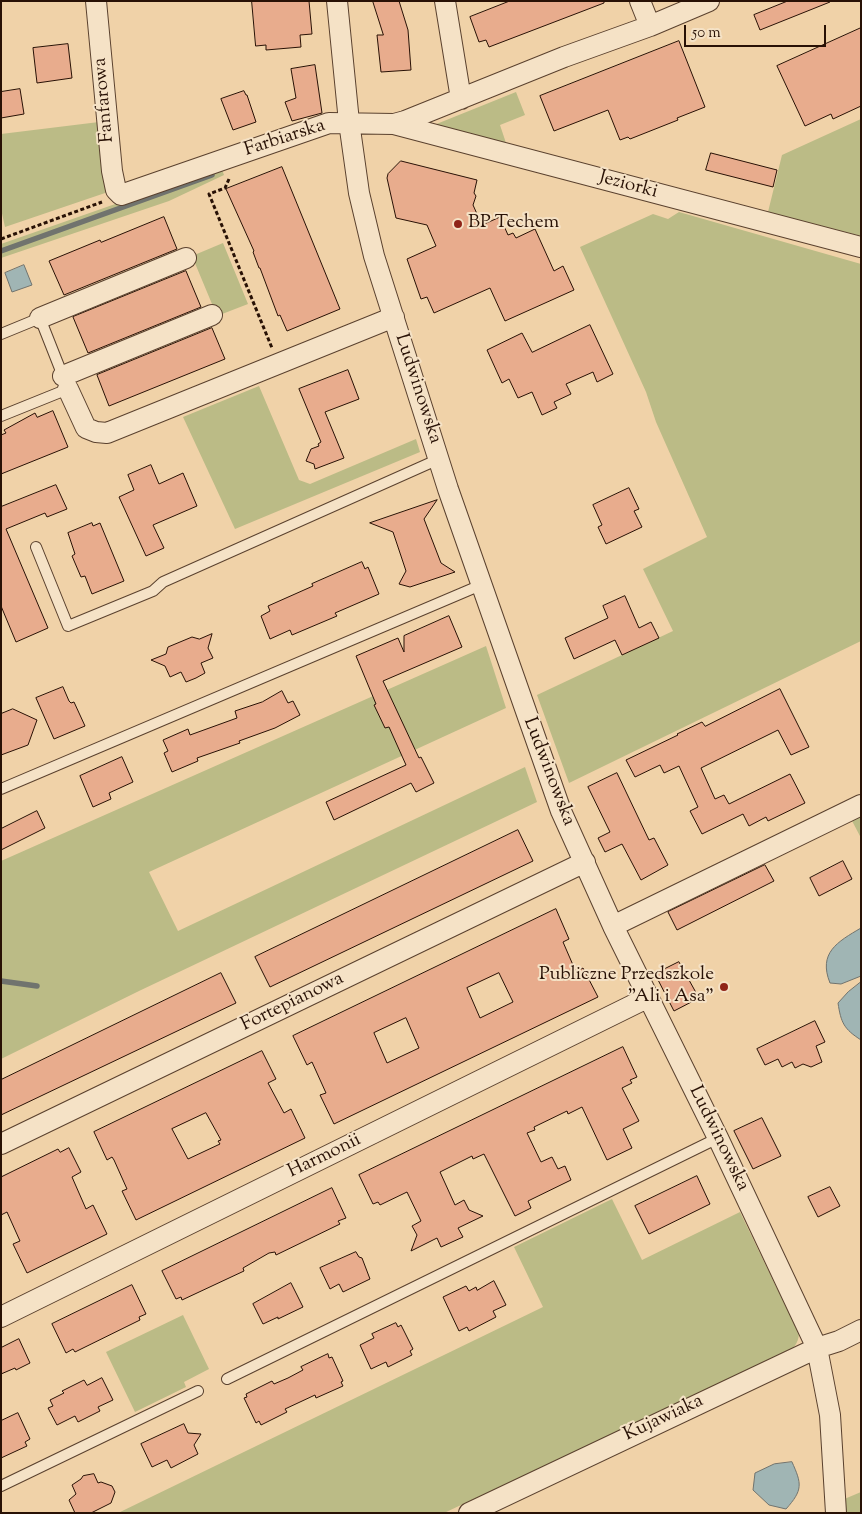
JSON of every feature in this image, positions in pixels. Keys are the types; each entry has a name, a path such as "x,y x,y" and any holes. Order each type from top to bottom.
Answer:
{"street":[{"name":"Fanfarowa","path":"96,1 112,171 116,190 121,195"},
{"name":"Ludwinowska","path":"337,1 349,122 359,193 374,256 439,459 481,585 561,811 613,926 718,1138 817,1348 830,1415 836,1513"},
{"path":"445,1 461,99"},
{"path":"640,1 650,26"},
{"name":"Farbiarska","path":"121,195 329,123 394,124 564,57 650,26 709,1"},
{"name":"Jeziorki","path":"394,124 861,247"},
{"path":"40,318 186,258"},
{"path":"212,315 66,382 86,428 96,432 107,433 394,317"},
{"path":"613,926 861,805"},
{"name":"Fortepianowa","path":"1,1144 585,862"},
{"name":"Harmonii","path":"1,1317 649,997"},
{"name":"Kujawiaka","path":"469,1513 817,1348 839,1341 861,1330"}],"lane":[{"path":"1,334 40,318 66,382 1,416"},
{"path":"36,547 68,626 153,591 163,582 439,459"},
{"path":"1,789 481,585"},
{"path":"227,1379 718,1138"},
{"path":"1,1486 198,1390"}],"path":[{"path":"238,175 229,179 225,188 209,194 272,350"},
{"path":"1,239 121,195"}],"green space":[{"path":"516,92 525,115 500,125 507,146 434,125"},
{"path":"861,119 861,236 768,212 782,155"},
{"path":"99,122 108,192 5,227 1,209 1,134"},
{"path":"221,167 224,175 169,201 1,258 1,244"},
{"path":"679,212 861,264 861,641 569,783 537,695 673,631 643,569 707,537 656,422 646,392 580,247 653,214 668,219"},
{"path":"223,243 248,304 217,316 192,256"},
{"path":"259,386 299,480 310,484 416,439 420,452 235,529 183,417"},
{"path":"486,646 506,708 149,872 178,931 525,767 537,802 139,991 1,1059 1,861"},
{"path":"861,812 861,838 850,817"},
{"path":"612,1199 642,1260 740,1212 799,1334 795,1345 786,1353 444,1513 118,1513 543,1307 514,1247"},
{"path":"183,1315 209,1369 184,1382 186,1387 135,1412 106,1352"},
{"path":"861,1492 861,1513 844,1513 842,1500"}],"shaded area":[{"path":"24,265 32,285 12,292 5,273"},
{"path":"861,928 861,976 841,984 830,983 826,964 828,956 832,949 844,938"},
{"path":"861,982 861,1040 844,1025 838,1003"},
{"path":"792,1462 799,1482 796,1497 786,1509 769,1505 753,1490 755,1473 774,1464"}],"building":[{"path":"252,1 309,1 312,34 300,35 301,47 266,50 266,45 256,46"},
{"path":"373,1 399,1 408,30 411,70 381,72 377,35 383,35"},
{"path":"510,1 604,1 604,3 489,47 486,40 479,42 470,17"},
{"path":"788,1 830,2 760,30 754,15"},
{"path":"861,28 861,106 833,119 831,114 805,126 777,66"},
{"path":"679,41 705,107 630,139 628,137 620,140 608,110 554,131 540,96"},
{"path":"68,44 72,78 37,83 33,48"},
{"path":"315,65 322,113 292,121 285,102 296,98 291,69"},
{"path":"20,89 24,114 1,118 1,92"},
{"path":"244,91 256,122 233,130 221,99"},
{"path":"711,153 777,170 773,187 706,170"},
{"path":"401,161 477,180 474,193 476,196 473,205 482,225 500,217 508,235 513,233 516,238 535,229 554,271 563,266 574,290 505,321 490,288 434,313 427,297 421,299 407,259 436,246 427,225 396,218 387,178 388,174"},
{"path":"282,167 340,309 287,331 280,315 278,316 254,251 226,189"},
{"path":"164,217 177,249 64,295 49,261"},
{"path":"186,271 201,307 88,353 73,317"},
{"path":"590,325 613,374 597,382 593,372 566,384 571,394 554,402 557,408 542,415 532,392 518,398 509,379 502,383 487,350 522,333 532,352"},
{"path":"212,328 225,359 109,406 97,375"},
{"path":"348,370 359,399 325,412 344,458 315,469 314,464 306,461 311,449 319,446 318,444 321,442 299,389"},
{"path":"53,411 68,447 1,474 1,435 6,433 4,430 35,413 37,417"},
{"path":"151,465 159,484 183,473 197,506 153,525 164,548 146,556 119,497 134,490 128,475"},
{"path":"56,485 67,509 47,517 45,513 6,529 48,628 16,642 1,606 1,507"},
{"path":"629,488 639,509 634,511 642,527 606,544 598,527 602,525 593,505"},
{"path":"437,500 424,519 441,563 455,572 410,587 399,584 406,571 393,532 370,523"},
{"path":"92,523 93,526 100,523 124,581 92,594 85,576 81,577 72,556 75,554 68,533"},
{"path":"362,562 365,569 368,567 379,594 335,613 337,616 292,635 290,630 270,639 261,616 270,611 268,606"},
{"path":"625,596 639,628 651,622 659,638 622,655 615,640 574,659 565,638 608,618 603,606"},
{"path":"449,616 462,647 383,681 419,758 421,757 434,783 416,792 411,783 334,820 326,802 406,765 389,727 385,728 374,705 376,704 356,656 398,638 404,652 404,636"},
{"path":"212,634 208,648 213,658 201,663 205,673 196,678 186,682 181,672 170,677 165,666 151,660 166,654 168,647 192,637 199,639"},
{"path":"63,687 69,701 71,703 74,702 85,726 54,739 36,698"},
{"path":"780,689 809,747 791,755 778,730 701,768 715,799 724,795 729,804 790,774 805,803 768,821 766,817 749,826 743,814 702,834 690,811 698,807 679,766 664,773 660,765 635,777 626,760 702,722 705,726"},
{"path":"282,691 288,703 293,701 300,715 275,728 239,741 240,743 197,758 198,761 172,772 164,753 168,751 163,740 188,729 190,735 237,718 235,711 262,702"},
{"path":"13,709 37,720 28,745 1,755 1,714"},
{"path":"122,757 133,782 109,793 111,799 93,807 80,776"},
{"path":"617,773 649,840 654,838 668,865 641,880 622,844 605,852 598,838 610,832 588,787"},
{"path":"37,811 45,828 1,850 1,829"},
{"path":"518,830 533,861 270,987 255,957"},
{"path":"843,861 852,879 819,896 810,878"},
{"path":"765,865 774,881 677,930 668,912"},
{"path":"556,909 569,939 563,942 576,972 583,968 598,997 334,1124 320,1095 326,1093 312,1062 307,1065 293,1036","holes":["499,973 513,1002 480,1018 467,988","406,1018 419,1048 387,1063 374,1033"]},
{"path":"679,962 699,998 674,1011 655,974"},
{"path":"221,973 236,1003 1,1115 1,1080"},
{"path":"815,1021 825,1042 816,1046 822,1062 811,1067 803,1064 795,1068 792,1062 782,1067 778,1059 765,1065 757,1049"},
{"path":"623,1047 637,1077 630,1080 632,1083 622,1088 639,1121 623,1129 632,1148 607,1160 582,1107 568,1114 567,1111 534,1127 535,1130 527,1133 541,1162 552,1157 558,1169 565,1166 571,1180 528,1201 531,1208 515,1216 484,1154 473,1159 472,1156 440,1172 455,1205 464,1200 469,1210 483,1216 458,1228 463,1237 441,1247 437,1238 411,1251 417,1235 412,1226 421,1221 407,1192 380,1205 378,1202 373,1204 359,1175"},
{"path":"262,1051 276,1079 268,1083 284,1113 291,1109 305,1138 136,1220 122,1191 127,1189 114,1160 112,1157 107,1160 94,1132","holes":["206,1113 221,1140 218,1141 220,1144 188,1159 172,1129"]},
{"path":"762,1118 781,1156 753,1169 734,1131"},
{"path":"69,1148 81,1172 72,1177 86,1209 93,1205 107,1234 27,1273 13,1244 20,1241 7,1212 1,1215 1,1177 58,1149 60,1152"},
{"path":"697,1176 710,1204 649,1234 635,1206"},
{"path":"830,1187 840,1206 818,1217 808,1197"},
{"path":"332,1188 346,1218 338,1221 340,1224 276,1255 275,1252 269,1253 243,1268 244,1271 182,1300 181,1297 176,1299 162,1271"},
{"path":"356,1252 362,1258 370,1279 343,1292 339,1284 330,1289 320,1268"},
{"path":"494,1281 506,1305 493,1311 496,1317 469,1331 467,1327 459,1331 443,1297 466,1286 469,1291 476,1287 477,1290"},
{"path":"291,1283 303,1307 263,1324 253,1304"},
{"path":"132,1285 146,1314 139,1317 140,1320 75,1352 73,1349 66,1353 52,1324"},
{"path":"396,1323 398,1327 401,1325 413,1349 410,1351 412,1355 388,1367 386,1362 371,1369 360,1345 374,1338 372,1334"},
{"path":"19,1339 30,1363 16,1370 15,1368 1,1374 1,1348"},
{"path":"328,1354 329,1358 332,1357 343,1381 341,1382 343,1386 316,1398 315,1395 285,1409 287,1412 261,1425 259,1421 256,1423 244,1398 247,1397 246,1394 272,1381 274,1384 288,1378 303,1370 301,1367"},
{"path":"102,1378 113,1400 98,1407 100,1411 78,1422 75,1416 57,1425 48,1408 53,1406 50,1400 64,1393 62,1391 84,1380 87,1385"},
{"path":"18,1413 30,1439 25,1442 27,1446 1,1458 1,1421"},
{"path":"184,1424 188,1433 201,1434 194,1445 198,1454 171,1468 167,1460 152,1467 141,1444"},
{"path":"94,1474 98,1483 101,1482 112,1486 115,1492 111,1503 91,1513 75,1513 69,1500 76,1494 72,1485 83,1476"}],"waterway":[{"path":"1,251 212,175"},
{"path":"1,981 37,986"}],"place":[{"name":"BP Techem","path":"458,224"},
{"name":"Publiczne Przedszkole \"Ali i Asa\"","path":"724,987"}]}
